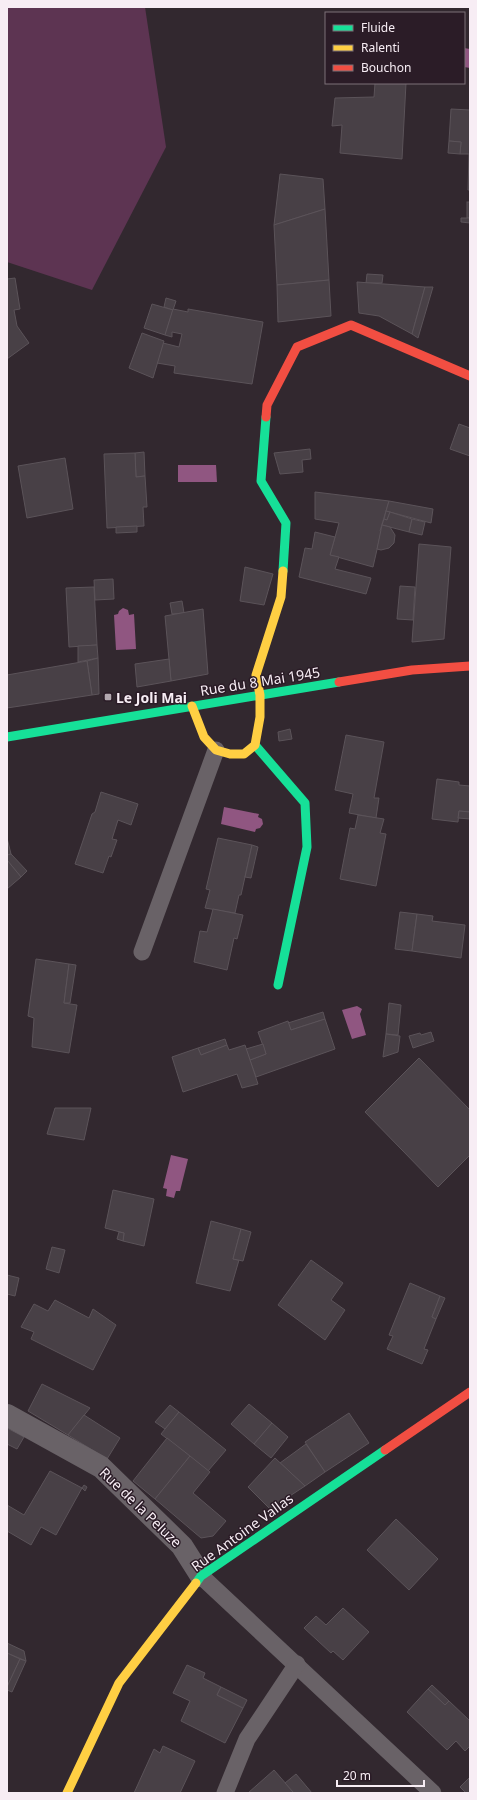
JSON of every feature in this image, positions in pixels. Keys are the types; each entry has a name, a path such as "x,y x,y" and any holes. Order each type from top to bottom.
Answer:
{"street":[{"path":"192,706 204,736 216,750 230,754 244,754 255,745 260,717 260,695 256,675 281,597 286,523 261,481 267,405 297,347 351,325 470,376"},
{"name":"Rue du 8 Mai 1945","path":"7,737 412,670 470,666"},
{"path":"255,745 305,803 307,847 278,985"},
{"name":"Rue Antoine Vallas","path":"67,1793 119,1683 201,1576 470,1392"},
{"name":"Rue de la Peluze","path":"7,1415 101,1466 182,1546 201,1576"}],"lane":[{"path":"142,952 216,750"},
{"path":"201,1576 297,1664 433,1793"},
{"path":"225,1793 247,1739 297,1664"}],"shaded area":[{"path":"7,7 145,7 166,147 92,290 7,262"},
{"path":"465,48 470,49 470,68 465,67"},
{"path":"178,465 216,465 217,482 178,482"},
{"path":"123,608 128,610 129,615 134,614 136,649 116,650 114,615 118,614"},
{"path":"224,807 259,814 258,817 262,819 263,824 260,828 256,829 255,832 221,824"},
{"path":"357,1006 362,1009 360,1014 366,1035 352,1039 342,1010"},
{"path":"171,1155 188,1159 180,1191 176,1191 174,1198 166,1196 167,1189 163,1188"}],"building":[{"path":"375,84 406,84 402,159 340,153 342,125 332,126 335,98 374,97"},
{"path":"451,109 470,110 470,190 468,190 469,154 460,154 461,142 449,141"},
{"path":"449,141 461,142 460,154 448,153"},
{"path":"280,174 323,179 325,209 274,225"},
{"path":"467,202 470,202 470,218 467,218"},
{"path":"325,209 329,280 277,285 274,225"},
{"path":"461,218 470,218 470,223 461,222"},
{"path":"367,274 383,275 382,283 366,283"},
{"path":"15,278 20,309 14,310 17,326 29,343 7,359 7,279"},
{"path":"329,280 331,316 278,322 277,285"},
{"path":"357,282 425,287 412,334 379,316 359,313"},
{"path":"425,287 433,287 418,338 412,334"},
{"path":"166,298 176,301 173,310 164,307"},
{"path":"152,304 173,310 165,335 144,328"},
{"path":"173,309 188,312 188,309 263,322 252,384 174,373 175,366 157,363 163,343 179,347 182,334 172,332 172,337 165,335"},
{"path":"142,333 164,341 153,378 129,368"},
{"path":"459,424 470,428 470,456 450,449"},
{"path":"310,449 311,459 302,460 303,472 280,474 274,453"},
{"path":"144,452 145,476 136,477 135,453"},
{"path":"135,453 136,477 145,476 147,507 143,507 144,526 107,528 104,454"},
{"path":"65,458 73,509 27,518 18,466"},
{"path":"315,492 389,501 380,531 373,567 330,555 339,523 315,519"},
{"path":"389,501 433,509 431,523 386,511"},
{"path":"386,511 390,512 387,520 384,519"},
{"path":"390,512 412,519 409,532 382,525 384,519 387,520"},
{"path":"412,519 425,522 422,535 409,532"},
{"path":"382,525 390,527 395,535 394,543 389,548 381,550 377,549"},
{"path":"137,526 137,532 116,533 116,527"},
{"path":"315,532 335,537 330,555 339,557 335,569 371,578 366,594 299,577 305,548 312,549"},
{"path":"419,544 451,547 444,639 412,642"},
{"path":"245,567 273,574 264,605 240,601"},
{"path":"113,579 114,599 95,600 94,580"},
{"path":"400,586 415,587 413,620 397,619"},
{"path":"94,587 97,645 69,647 66,588"},
{"path":"182,601 184,613 172,614 170,603"},
{"path":"203,609 208,674 171,681 165,616"},
{"path":"97,645 98,658 78,662 78,646"},
{"path":"98,658 99,694 92,695 87,661"},
{"path":"169,659 171,681 137,687 135,664"},
{"path":"87,661 92,695 7,708 7,675"},
{"path":"290,729 292,739 279,741 278,732"},
{"path":"346,735 384,742 374,798 379,798 376,818 349,813 353,794 335,790"},
{"path":"437,779 459,782 459,785 470,786 470,812 459,811 458,822 432,819"},
{"path":"101,792 138,804 131,825 118,820 112,839 117,840 103,873 75,864"},
{"path":"459,811 470,812 470,819 458,818"},
{"path":"358,815 384,819 380,833 386,834 376,886 340,879 350,828 355,829"},
{"path":"7,838 11,854 7,855"},
{"path":"218,838 252,845 241,895 239,895 235,913 205,908 210,890 206,889"},
{"path":"252,845 258,847 251,878 245,877"},
{"path":"11,854 27,871 21,877 7,860 7,855"},
{"path":"7,860 21,877 7,889"},
{"path":"213,909 243,915 237,939 234,938 227,970 194,962 200,931 207,932"},
{"path":"400,912 417,914 412,951 395,949"},
{"path":"417,914 433,916 432,921 465,925 461,958 412,951"},
{"path":"36,959 69,964 64,1003 77,1005 69,1053 32,1047 34,1018 28,1016"},
{"path":"69,964 76,965 70,1003 64,1003"},
{"path":"389,1003 401,1005 398,1035 386,1034"},
{"path":"323,1012 325,1019 291,1030 288,1023"},
{"path":"325,1019 335,1049 256,1077 250,1060 266,1054 258,1032 288,1021 291,1030"},
{"path":"431,1032 434,1041 413,1048 409,1036"},
{"path":"386,1034 400,1036 398,1052 383,1057"},
{"path":"225,1039 227,1045 201,1055 198,1048"},
{"path":"263,1044 266,1054 250,1060 246,1049"},
{"path":"227,1045 229,1050 245,1045 258,1084 242,1088 237,1074 183,1092 172,1057 198,1048 201,1055"},
{"path":"419,1058 470,1110 470,1155 438,1187 365,1112"},
{"path":"55,1108 91,1108 84,1140 47,1134"},
{"path":"113,1190 154,1199 144,1246 123,1241 124,1233 105,1228"},
{"path":"211,1221 241,1229 233,1259 239,1260 230,1291 196,1283"},
{"path":"241,1229 251,1232 243,1261 233,1259"},
{"path":"119,1232 124,1233 123,1241 117,1239"},
{"path":"52,1247 65,1250 59,1273 46,1269"},
{"path":"311,1260 343,1283 331,1300 345,1310 325,1340 278,1305"},
{"path":"7,1275 19,1278 15,1296 7,1294"},
{"path":"410,1283 440,1296 432,1317 436,1319 424,1349 428,1350 422,1364 387,1349 393,1336 389,1335"},
{"path":"440,1296 445,1298 436,1319 432,1317"},
{"path":"55,1300 89,1318 93,1309 116,1325 93,1370 31,1339 34,1332 21,1327 34,1304 48,1311"},
{"path":"42,1384 90,1408 68,1435 28,1411"},
{"path":"249,1404 272,1423 254,1444 231,1424"},
{"path":"170,1405 179,1412 165,1429 155,1422"},
{"path":"179,1412 226,1450 208,1471 161,1434"},
{"path":"349,1413 369,1443 325,1472 305,1442"},
{"path":"84,1415 120,1438 107,1459 68,1435"},
{"path":"272,1423 288,1437 271,1458 254,1444"},
{"path":"7,1428 24,1437 17,1449 7,1444"},
{"path":"167,1438 190,1456 155,1499 133,1481"},
{"path":"306,1444 325,1472 305,1486 280,1463"},
{"path":"190,1456 210,1472 193,1493 226,1521 213,1536 201,1538 155,1499"},
{"path":"275,1458 305,1486 270,1509 248,1487"},
{"path":"50,1471 82,1488 56,1535 41,1527 31,1545 7,1531 7,1505 24,1515"},
{"path":"84,1485 87,1487 85,1491 82,1488"},
{"path":"396,1519 438,1559 409,1590 367,1550"},
{"path":"343,1608 369,1632 343,1660 333,1651 331,1653 304,1628 316,1616 326,1625"},
{"path":"7,1643 24,1651 26,1661 7,1653"},
{"path":"7,1653 20,1659 7,1687"},
{"path":"20,1659 26,1661 12,1692 7,1690 7,1687"},
{"path":"187,1665 205,1673 203,1678 221,1687 217,1695 243,1708 225,1743 181,1721 190,1701 173,1693"},
{"path":"432,1685 449,1701 445,1705 428,1689"},
{"path":"221,1687 247,1700 243,1708 217,1695"},
{"path":"428,1689 445,1705 449,1701 470,1721 470,1746 465,1751 456,1741 447,1750 407,1712"},
{"path":"163,1746 195,1761 180,1793 134,1793 154,1749 160,1753"},
{"path":"274,1770 294,1793 248,1793"},
{"path":"296,1774 312,1793 294,1793 285,1783"},
{"path":"469,1778 470,1793 466,1793 460,1787"}],"traffic: fast":[{"path":"266,417 261,481 286,523 283,571"},
{"path":"7,737 339,682"},
{"path":"255,745 305,803 307,847 278,985"},
{"path":"196,1583 201,1576 385,1450"}],"traffic: slow":[{"path":"192,706 204,737 216,750 230,754 244,754 255,745 260,717 260,695 256,675 281,597 283,571"},
{"path":"67,1793 119,1683 196,1583"}],"traffic: jam":[{"path":"266,417 267,405 297,347 351,325 470,376"},
{"path":"339,682 412,670 470,666"},
{"path":"385,1450 470,1392"}],"place":[{"name":"Le Joli Mai","path":"108,697"}]}
